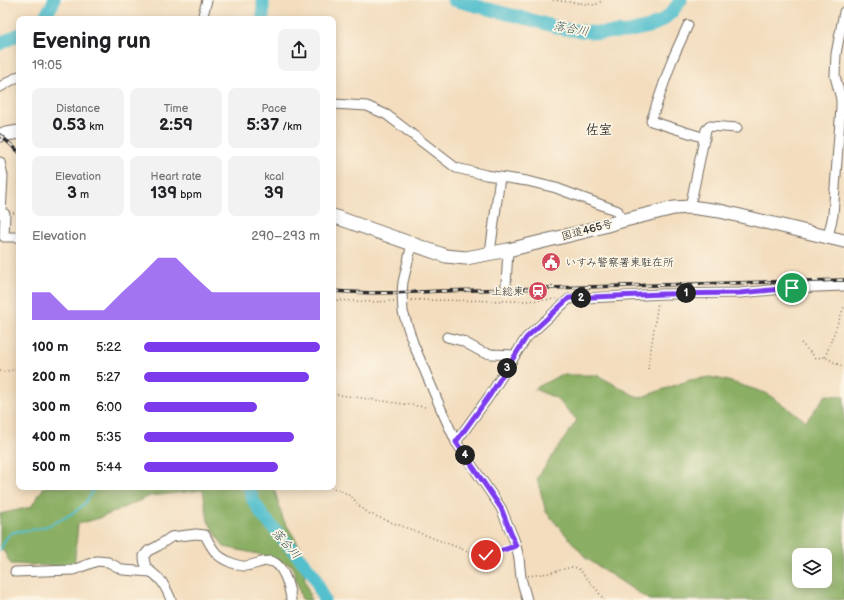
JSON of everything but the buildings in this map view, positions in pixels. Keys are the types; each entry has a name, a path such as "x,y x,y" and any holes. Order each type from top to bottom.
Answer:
{"highway":[{"path":"0,135 16,132"},
{"name":"国道465号","path":"336,217 446,256 466,258 508,250 674,208 690,207 720,211 844,241"}],"street":[{"path":"203,16 207,0"},
{"path":"828,237 833,215 843,107 835,76 836,54 844,12"},
{"path":"688,25 672,60 651,121 705,138"},
{"path":"0,88 16,78"},
{"path":"336,104 367,106 388,115 456,168 556,188 618,211 621,221"},
{"path":"690,207 706,130 710,126 737,128"},
{"path":"0,162 3,176 1,214 5,214 4,237 16,236"},
{"path":"490,253 500,177"},
{"path":"412,244 403,282 402,300 403,312 413,343 456,442 501,508 516,546 521,578 527,600"},
{"path":"506,285 508,250"},
{"path":"456,442 490,395 526,338 569,298 659,294 740,293 792,288 844,286"},
{"path":"447,337 462,341 482,352 515,355"},
{"path":"171,600 161,581 144,564 144,556 148,551 172,537 196,534 205,536 216,554 233,564 244,566 254,565 269,560 276,563 282,570 292,600"},
{"path":"15,572 73,570 98,561 108,562 123,570 151,572"}],"path":[{"path":"553,0 595,5 602,0"},
{"path":"648,369 659,294"},
{"path":"336,300 373,302 402,300 525,301 569,298"},
{"path":"825,357 844,307"},
{"path":"801,343 816,358 825,357 844,368"},
{"path":"0,371 2,372 16,369"},
{"path":"336,394 441,409"},
{"path":"336,489 353,498 370,514 475,554 486,555 516,546"},
{"path":"521,578 524,576 549,573 572,567 578,568 604,600"}],"green space":[{"path":"560,375 597,375 639,398 690,380 710,377 725,380 766,393 806,421 826,395 844,396 844,600 649,600 586,558 546,512 537,478 577,420 556,398 534,389"},
{"path":"42,490 203,490 150,496 100,518 78,524 74,567 11,564 0,545 0,514 31,507"},
{"path":"203,490 275,490 283,519 302,550 305,580 311,600 302,600 292,565 258,554 224,547 208,521"}],"waterway":[{"path":"45,16 54,0"},
{"name":"落合川","path":"263,0 263,16"},
{"name":"落合川","path":"453,0 563,29 599,33 628,32 649,27 662,21 671,13 681,0"},
{"path":"0,44 16,36"},
{"path":"0,551 11,533 41,528 68,516 85,503 93,490"},
{"name":"落合川","path":"250,490 253,500 263,516 314,575 324,600"}],"railway":[{"path":"0,135 16,149"},
{"path":"336,291 400,293 844,280"}],"place":[{"name":"いすみ警察署東駐在所","path":"551,262"},
{"name":"上総東","path":"538,291"}],"district":[{"name":"佐室","path":"599,130"}],"route":[{"path":"486,555 516,546 515,542 501,508 456,442 490,395 526,338 569,298 663,294 740,293 792,288"}]}
